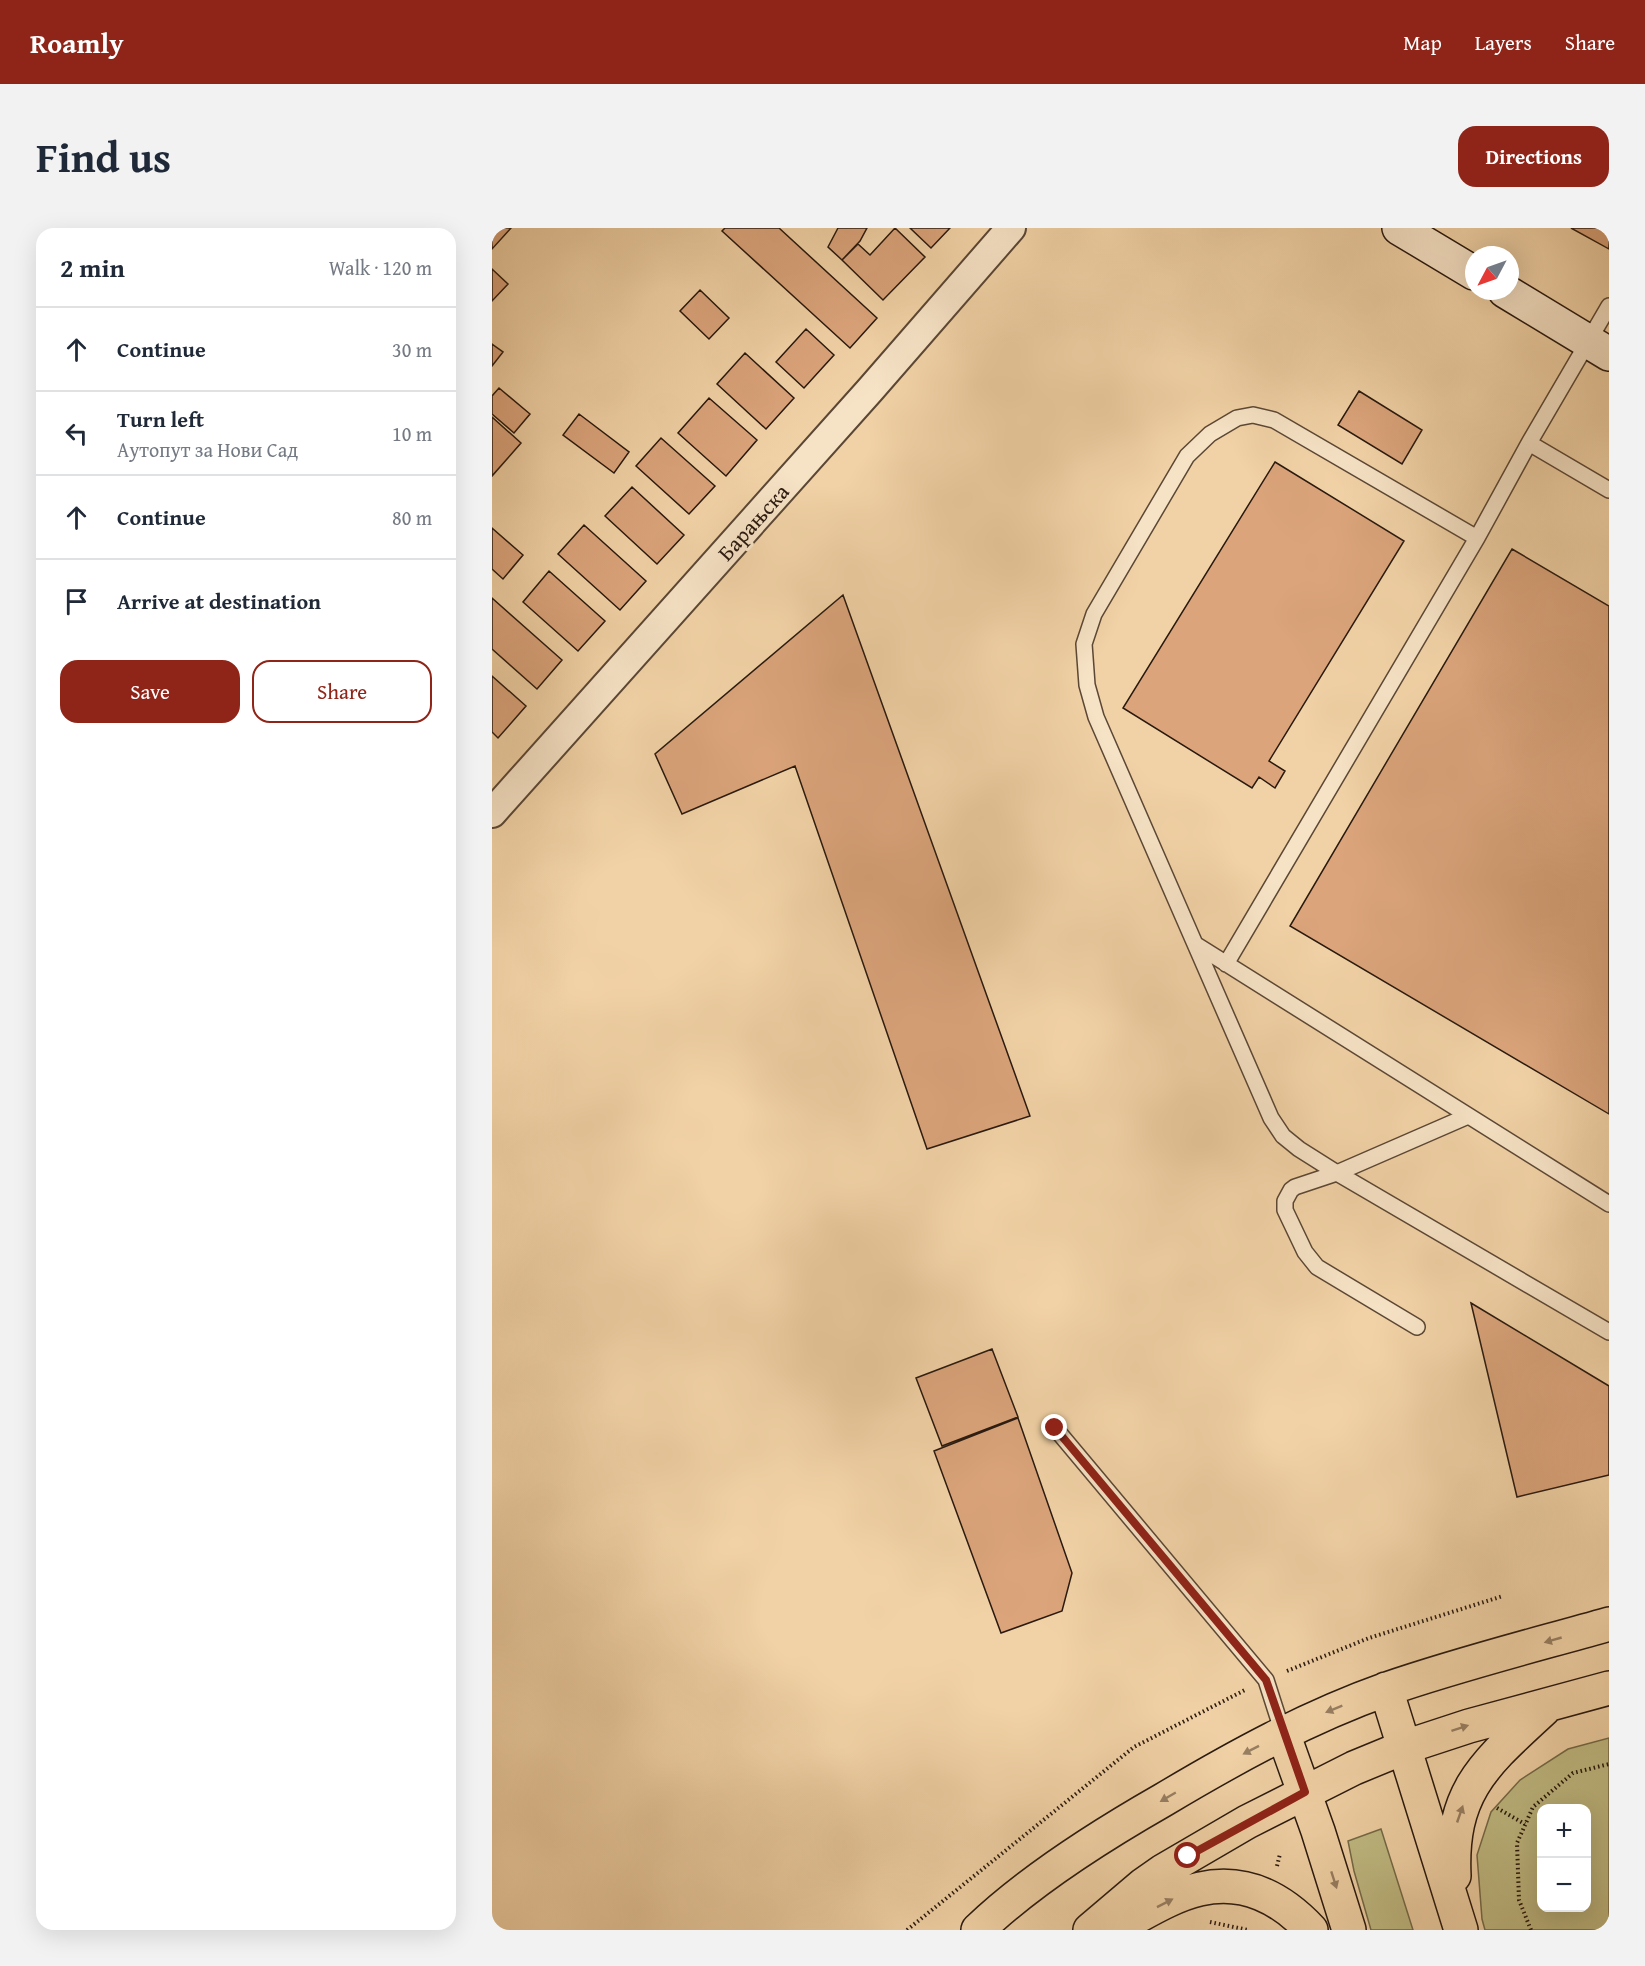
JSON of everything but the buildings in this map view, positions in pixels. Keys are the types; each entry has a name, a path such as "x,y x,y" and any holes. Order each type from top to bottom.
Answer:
{"main road":[{"path":"1399,228 1465,268"},
{"path":"1519,299 1599,347"},
{"path":"978,1930 1050,1872 1093,1842 1230,1761 1283,1733 1329,1711 1386,1689 1609,1624"},
{"path":"1090,1930 1163,1871 1247,1822 1354,1768 1405,1747 1469,1725 1609,1688"},
{"path":"1386,1689 1458,1922"},
{"path":"1458,1922 1453,1855 1456,1825 1467,1792 1483,1768 1501,1748 1548,1705"},
{"path":"1283,1733 1305,1792 1349,1930"},
{"path":"1112,1930 1177,1897 1201,1889 1227,1887 1268,1895 1293,1913 1311,1930"}],"street":[{"name":"Барањска","path":"492,813 862,399 1011,228"}],"lane":[{"path":"1226,964 1477,538 1529,442 1599,347 1609,306"},
{"path":"1477,538 1274,420 1253,415 1237,418 1210,435 1187,456 1094,614 1084,644 1087,685 1096,717 1272,1118 1283,1136 1337,1173 1609,1332"},
{"path":"1529,442 1609,490"},
{"path":"1195,944 1609,1204"},
{"path":"1417,1327 1317,1267 1305,1252 1289,1220 1284,1201 1295,1187 1337,1173 1468,1116"},
{"path":"1055,1428 1266,1680 1283,1733"}],"path":[{"path":"907,1930 1134,1747 1266,1680 1369,1638 1503,1596"},
{"path":"1531,1930 1519,1900 1517,1843 1533,1807 1572,1773 1609,1764"},
{"path":"1208,1922 1248,1930"}],"shaded area":[{"path":"1609,1738 1609,1930 1485,1930 1482,1919 1477,1855 1491,1812 1520,1780 1568,1749"},
{"path":"1381,1829 1413,1930 1371,1930 1348,1841"}],"route":[{"path":"1055,1428 1266,1680 1305,1792 1188,1856"}]}
